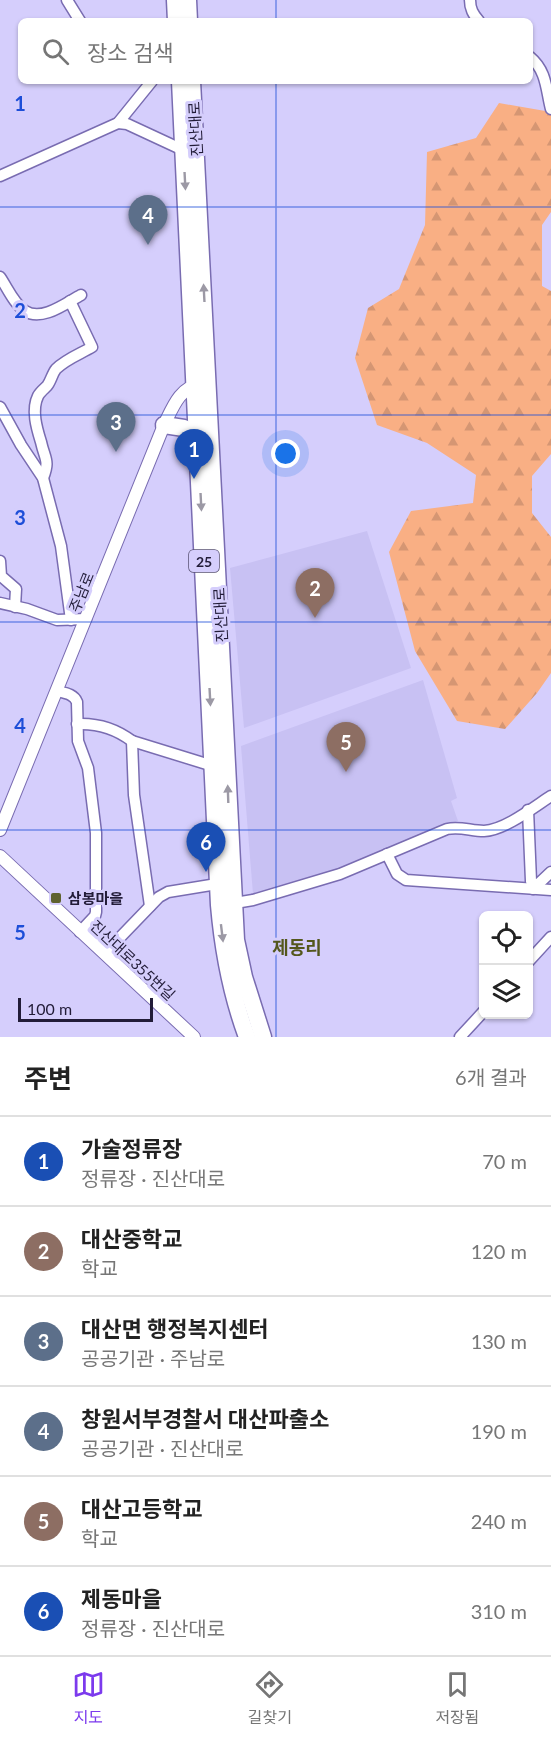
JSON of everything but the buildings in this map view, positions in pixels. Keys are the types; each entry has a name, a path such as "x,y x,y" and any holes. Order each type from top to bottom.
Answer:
{"main road":[{"path":"175,0 176,18"},
{"path":"188,0 189,18"},
{"name":"진산대로","path":"180,84 183,150 202,385 197,440 213,766 225,883"},
{"name":"진산대로","path":"192,84 202,385 228,974 246,1036"},
{"path":"164,425 184,428 197,440"},
{"name":"진산대로","path":"226,904 244,977 263,1037"}],"street":[{"path":"67,0 78,18"},
{"path":"470,0 471,9 476,18"},
{"path":"533,60 544,73 551,109"},
{"path":"0,176 118,123 150,84"},
{"path":"118,123 127,124 183,150"},
{"path":"0,277 24,311 32,314 46,313 81,295"},
{"path":"43,478 48,466 35,414 38,395 64,362 92,347 70,301"},
{"name":"주남로","path":"0,830 164,425 180,396 202,385"},
{"path":"0,407 43,478 60,546 71,620"},
{"path":"0,561 1,576 16,590 15,607"},
{"path":"0,603 27,609 57,620 86,619"},
{"path":"57,691 70,695 77,702 78,741 88,768 96,833 96,912 80,932"},
{"path":"77,724 94,723 124,735 132,741 213,766"},
{"path":"132,741 134,795 150,906"},
{"path":"226,904 253,900 340,874 454,827 489,830 506,824 551,796"},
{"path":"528,810 533,889"},
{"path":"387,854 397,874 406,880 551,890"},
{"name":"진산대로355번길","path":"0,856 194,1037"},
{"path":"533,889 551,872"},
{"path":"105,953 159,897 168,892 225,883"},
{"path":"533,957 551,937"},
{"path":"460,1037 479,1016"}],"shaded area":[{"path":"367,531 411,668 244,728 230,568"},
{"path":"423,680 457,798 451,801 458,821 338,872 253,894 241,746"}],"green space":[{"path":"499,103 551,112 551,212 542,225 542,286 551,291 551,454 532,476 532,513 551,537 551,673 537,693 505,729 457,721 415,651 389,552 411,511 473,503 476,475 427,443 377,425 355,358 368,308 399,289 425,225 427,152 476,138"}],"place":[{"name":"창원서부경찰서 대산파출소","path":"148,245"},
{"name":"대산면 행정복지센터","path":"116,452"},
{"name":"가술정류장","path":"194,479"},
{"name":"대산중학교","path":"315,618"},
{"name":"대산고등학교","path":"346,772"},
{"name":"제동마을","path":"206,872"},
{"name":"삼봉마을","path":"56,898"}],"district":[{"name":"제동리","path":"297,947"}]}
